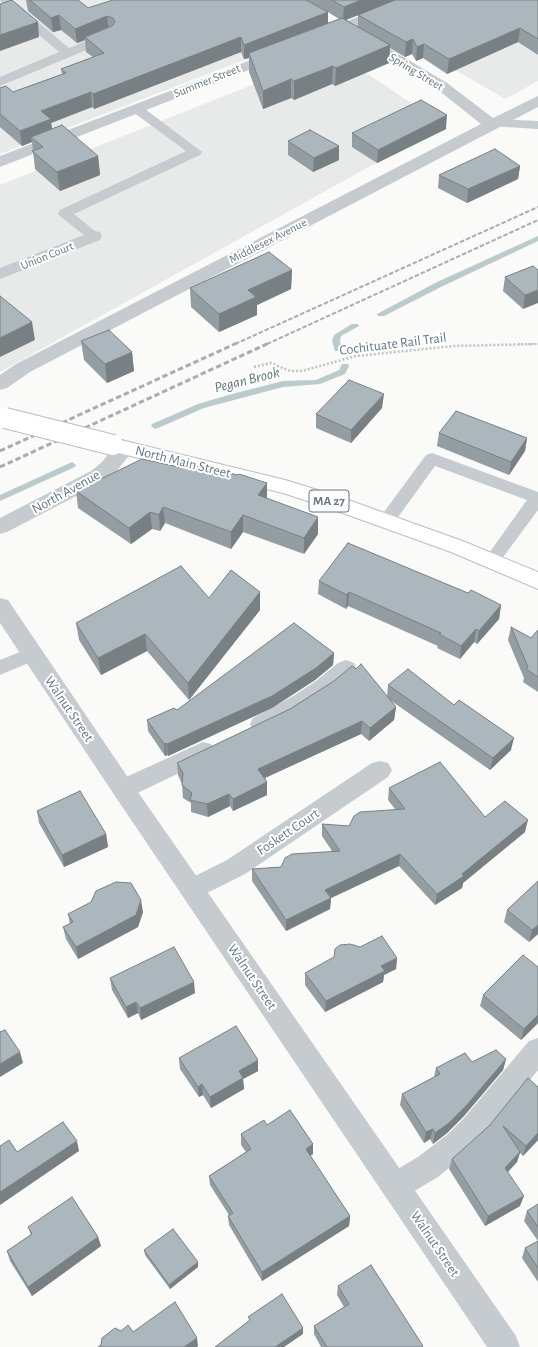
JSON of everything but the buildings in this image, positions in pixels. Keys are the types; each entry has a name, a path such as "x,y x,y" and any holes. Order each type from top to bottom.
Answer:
{"main road":[{"name":"North Main Street","path":"2,418 285,487 387,520 492,560 538,581"}],"street":[{"path":"314,39 414,0"},
{"name":"Spring Street","path":"327,19 442,86 494,124"},
{"name":"Summer Street","path":"0,162 292,48"},
{"name":"Middlesex Avenue","path":"0,384 23,368 538,101"},
{"name":"Union Court","path":"0,274 94,236"},
{"name":"North Avenue","path":"0,527 98,476 108,468 119,446"},
{"name":"Walnut Street","path":"0,606 123,789 505,1347"},
{"path":"245,731 281,714 303,701 324,687 346,669"},
{"path":"123,789 224,742"},
{"name":"Foskett Court","path":"192,889 236,867 380,770"},
{"path":"396,1186 428,1167 458,1144 475,1126 538,1050"}],"lane":[{"path":"4,0 67,53"},
{"path":"0,82 109,36"},
{"path":"94,236 65,212 195,152 137,109"},
{"path":"494,124 538,125"},
{"path":"387,520 432,459 538,498 531,523 492,560"},
{"path":"0,668 32,654"}],"path":[{"name":"Cochituate Rail Trail","path":"254,367 271,363 290,371 302,371 356,356 454,346 538,344"}],"shaded area":[{"path":"14,0 286,0 330,27 0,154 0,5"},
{"path":"538,0 538,81 505,99 384,29"},
{"path":"335,52 444,125 0,372 0,185"}],"waterway":[{"name":"Pegan Brook","path":"381,314 440,284 538,238"},
{"name":"Pegan Brook","path":"338,349 336,341 338,335 355,326"},
{"name":"Pegan Brook","path":"155,426 201,406 235,396 283,384 317,382 342,372 345,366"},
{"name":"Pegan Brook","path":"0,498 72,465"}],"railway":[{"path":"235,344 538,207"},
{"path":"267,344 538,220"},
{"path":"0,451 237,343"},
{"path":"0,467 269,343"}]}
